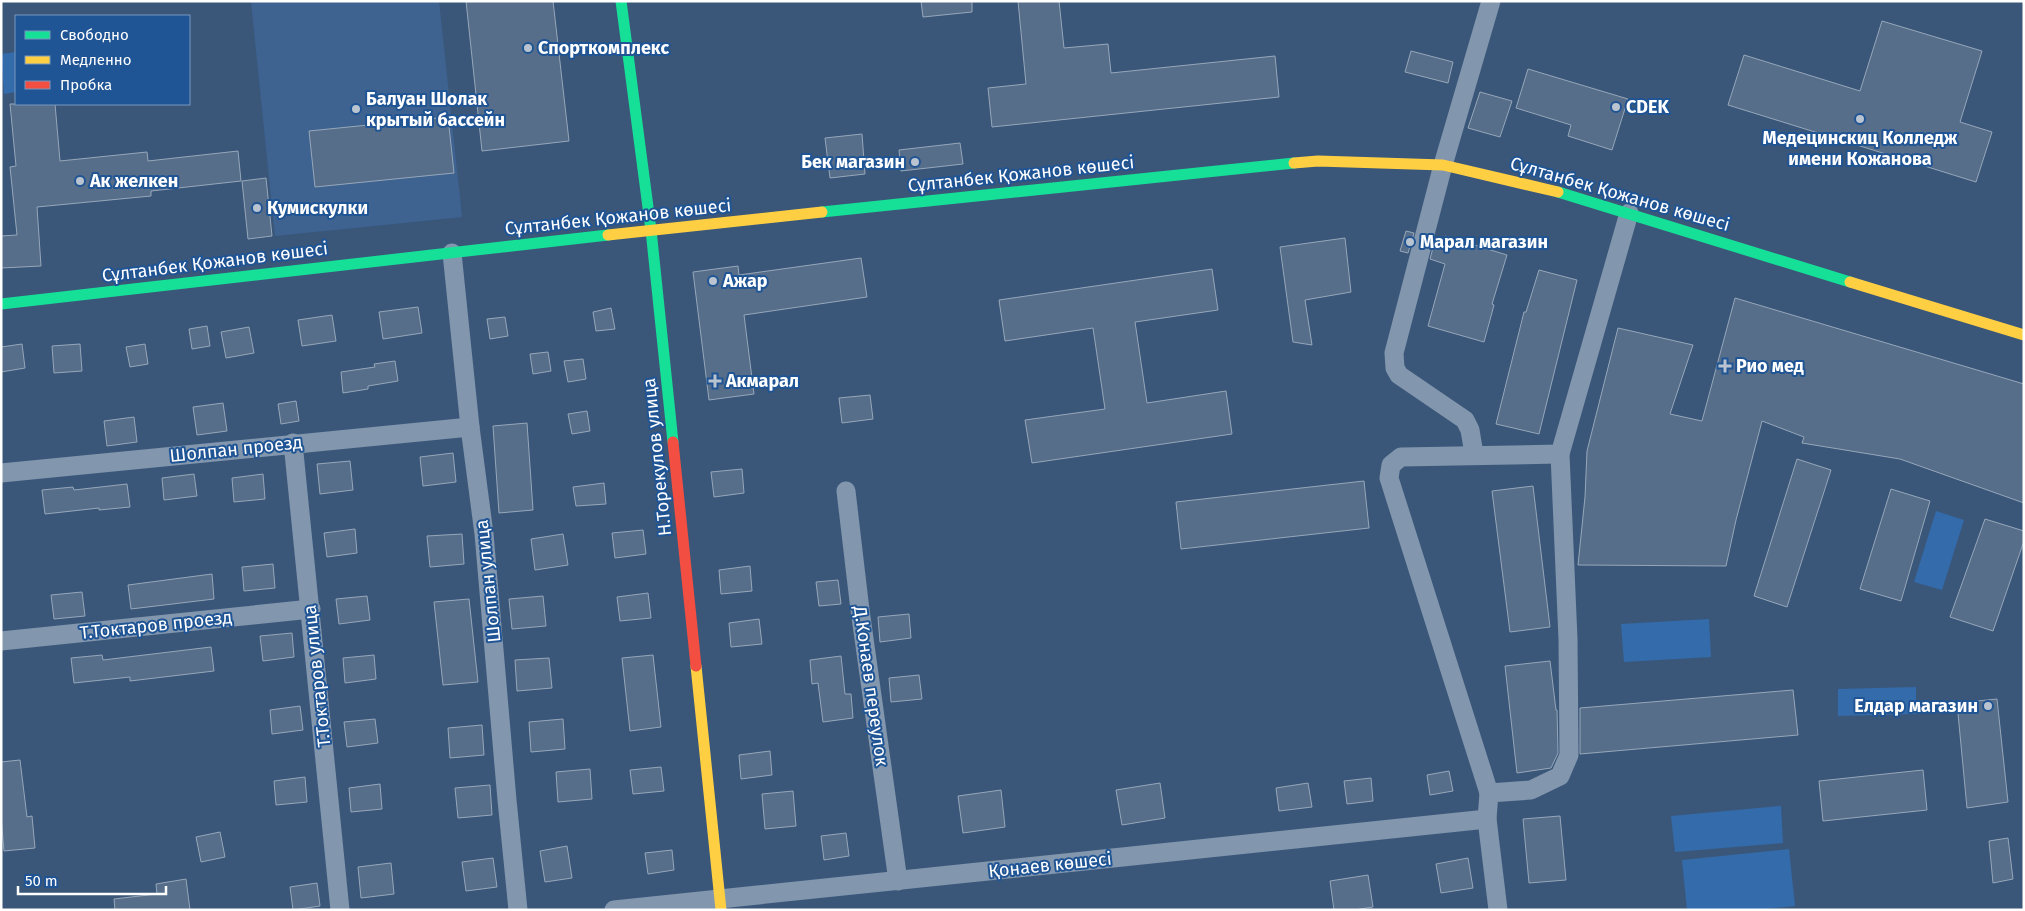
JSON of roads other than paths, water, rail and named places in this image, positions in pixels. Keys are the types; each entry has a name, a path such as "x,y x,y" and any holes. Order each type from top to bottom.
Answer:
{"main road":[{"name":"Н.Торекулов улица","path":"621,1 651,230 720,904"},
{"name":"Сұлтанбек Қожанов көшесі","path":"1,304 651,230 1318,161 1443,165 1554,190 2024,335"}],"street":[{"path":"1474,454 1470,430 1465,420 1399,375 1395,368 1394,353 1443,165 1491,1"},
{"path":"1489,793 1530,790 1560,776 1569,755 1568,639 1560,454 1629,213"},
{"name":"Шолпан улица","path":"452,253 470,427 484,534 518,910"},
{"name":"Шолпан проезд","path":"1,473 470,427"},
{"name":"Т.Токтаров улица","path":"293,443 340,910"},
{"path":"1498,910 1486,819 1489,793 1389,478 1391,465 1401,457 1474,454 1560,454"},
{"name":"Д.Конаев переулок","path":"846,491 860,610 898,880"},
{"name":"Т.Токтаров проезд","path":"1,641 311,609"},
{"name":"Қонаев көшесі","path":"614,910 720,904 898,880 1486,819"}],"place":[{"name":"Спорткомплекс","path":"528,48"},
{"name":"CDEK","path":"1616,107"},
{"name":"Балуан Шолак крытый бассейн","path":"356,109"},
{"name":"Медецинскиц Колледж имени Кожанова","path":"1860,119"},
{"name":"Бек магазин","path":"915,162"},
{"name":"Ак желкен","path":"80,181"},
{"name":"Кумискулки","path":"257,208"},
{"name":"Марал магазин","path":"1410,242"},
{"name":"Ажар","path":"713,281"},
{"name":"Рио мед","path":"1725,366"},
{"name":"Акмарал","path":"715,381"},
{"name":"Елдар магазин","path":"1988,706"}]}
